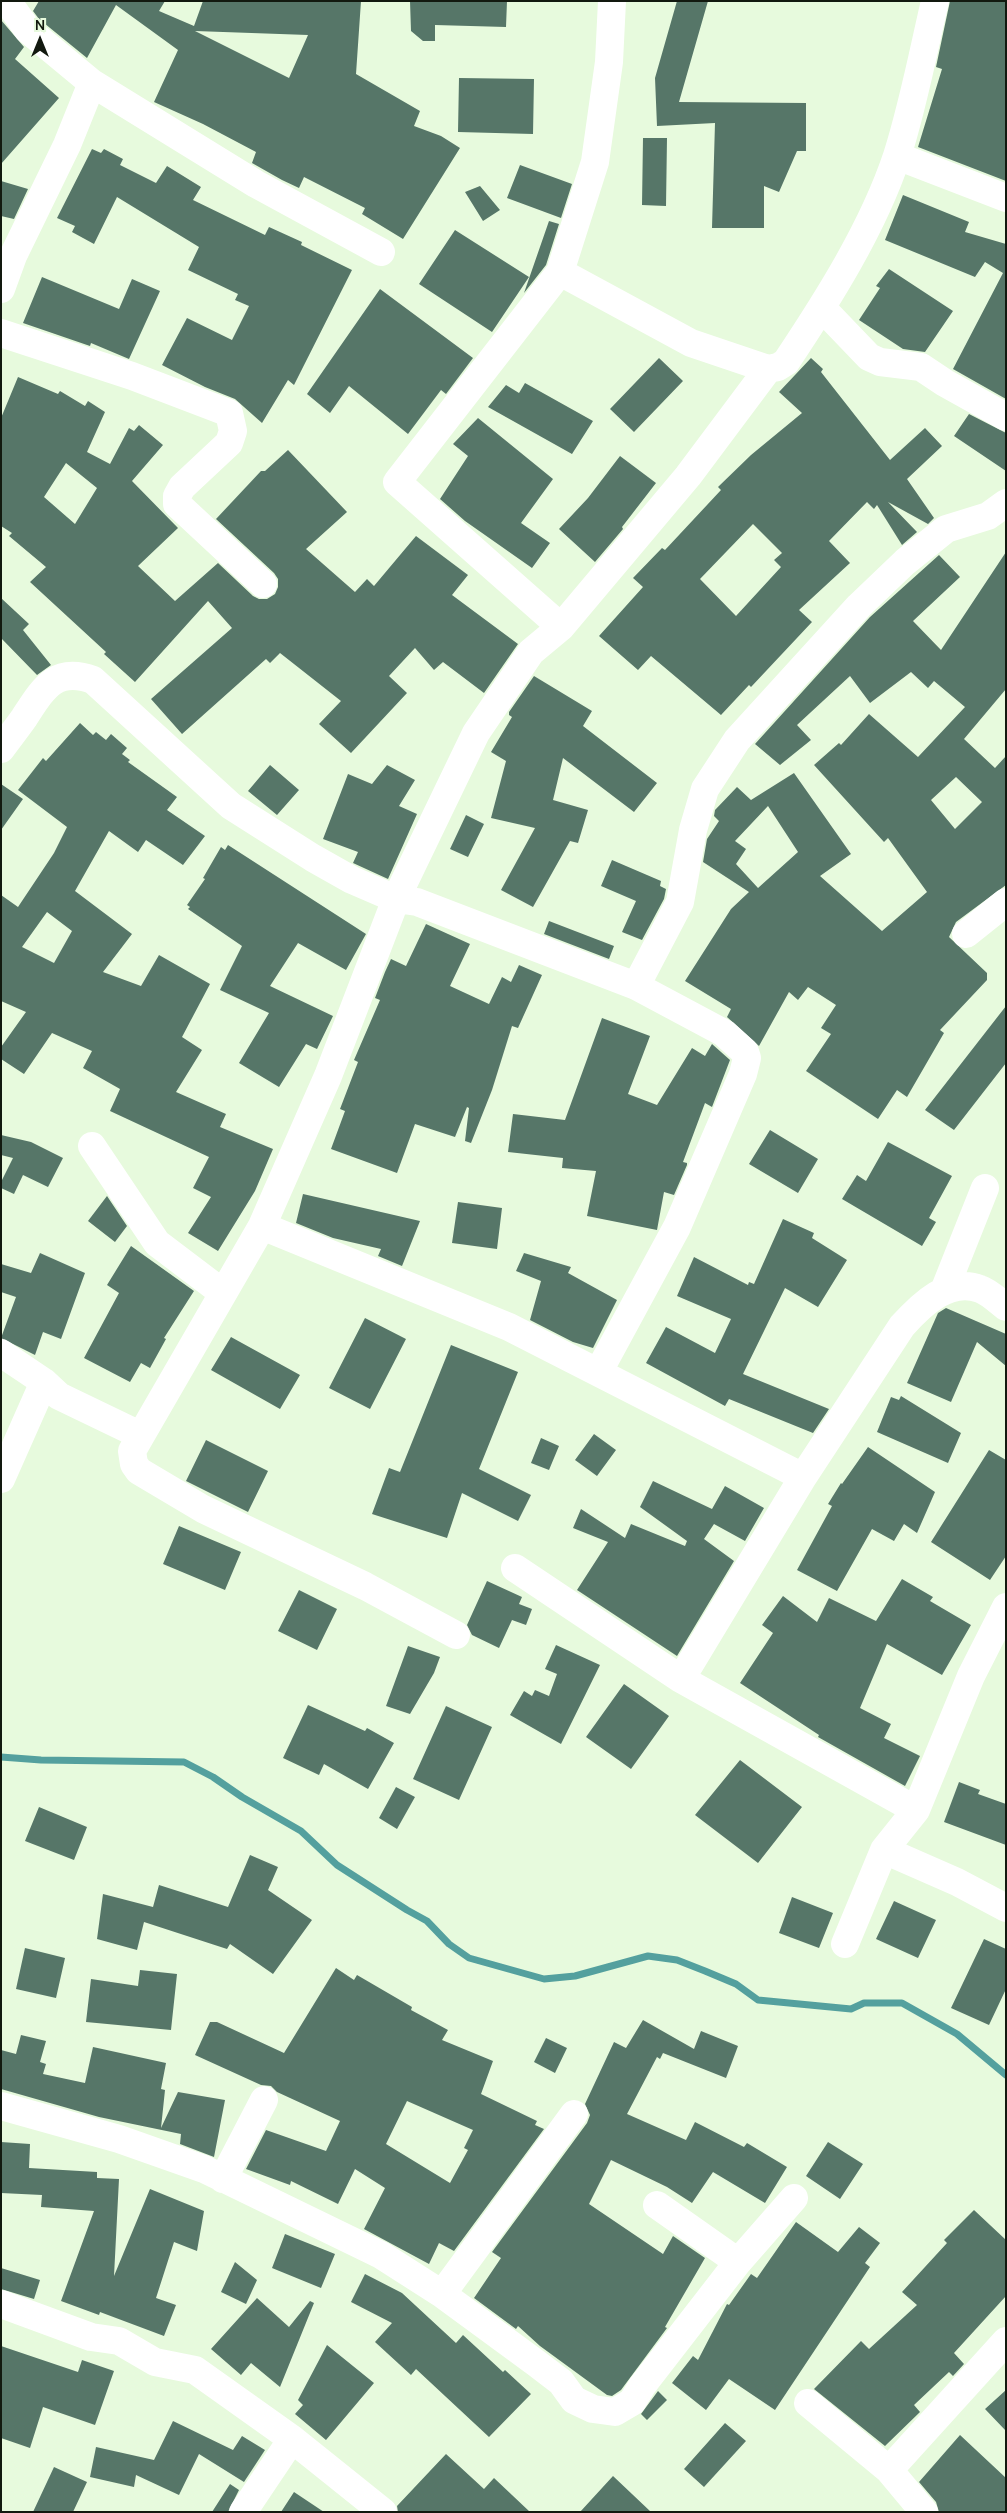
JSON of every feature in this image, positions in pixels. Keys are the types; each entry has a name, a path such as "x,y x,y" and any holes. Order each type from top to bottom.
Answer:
{"street":[{"path":"7,1 28,30 92,83 256,184 382,252"},
{"path":"561,627 398,482 560,272 595,162 609,62 612,1"},
{"path":"560,272 691,343 768,369 778,367 786,362 822,308 861,239 897,156 935,1"},
{"path":"1,289 13,256 67,145 92,83"},
{"path":"897,156 1006,198"},
{"path":"822,308 869,357 880,362 921,367 945,383 1006,417"},
{"path":"1,333 132,376 229,414 233,431 229,443 182,487 177,496 177,504 263,584"},
{"path":"456,1635 366,1586 204,1509 151,1479 134,1464 132,1451 262,1226 328,1076 396,899 476,732 531,652 561,627 688,476 768,369"},
{"path":"636,986 680,902 693,830 706,789 738,740 859,606 905,562 946,529 988,516 1006,503"},
{"path":"1,748 51,682 59,678 82,676 93,680 232,806 313,858 352,880 396,899 417,902 636,986 724,1033 746,1052 747,1058 743,1074 677,1227 599,1372"},
{"path":"966,934 1006,902"},
{"path":"92,1146 157,1243 223,1293"},
{"path":"944,1291 985,1188"},
{"path":"262,1226 509,1327 803,1476"},
{"path":"681,1679 803,1476 902,1326 918,1308 944,1291 970,1286 983,1290 1006,1307"},
{"path":"1,1353 44,1382 59,1396 140,1435"},
{"path":"1,1478 44,1382"},
{"path":"515,1568 681,1679 916,1810"},
{"path":"845,1944 884,1850 916,1810 971,1676 1006,1607"},
{"path":"884,1850 957,1882 1006,1908"},
{"path":"224,2179 264,2100"},
{"path":"1,2106 119,2140 204,2169 381,2255 442,2294 561,2382 574,2400 593,2409 615,2412 632,2402 642,2386 738,2262 794,2198"},
{"path":"442,2294 574,2114"},
{"path":"657,2205 738,2262"},
{"path":"1,2304 91,2337 119,2341 155,2362 195,2370 292,2439 383,2512"},
{"path":"888,2470 1006,2341"},
{"path":"808,2403 888,2470 924,2512"},
{"path":"242,2512 292,2439"}],"building":[{"path":"39,1 165,1 159,11 194,26 203,1 361,1 356,74 420,111 414,126 441,136 460,148 403,239 362,214 365,208 304,177 299,188 282,180 252,163 256,152 203,124 154,102 178,50 116,5 87,58 39,19 33,11","holes":["195,31 308,35 289,78"]},
{"path":"410,1 507,1 506,27 435,25 435,41 423,41 411,31"},
{"path":"677,1 708,1 679,102 806,103 806,151 797,151 779,192 764,186 764,228 712,228 715,123 657,126 655,78"},
{"path":"950,1 1006,1 1006,181 918,147 942,69 936,67"},
{"path":"1,20 24,47 15,59 59,98 1,164"},
{"path":"459,78 534,79 533,134 458,132"},
{"path":"643,138 667,138 666,206 642,205"},
{"path":"92,149 101,153 104,149 123,159 120,165 156,183 167,166 201,187 193,200 265,235 269,227 302,242 301,245 352,270 294,385 288,380 262,423 235,399 205,387 162,365 187,318 232,340 249,306 235,300 238,294 188,270 199,247 117,197 94,244 72,232 75,226 57,218"},
{"path":"520,165 572,184 561,218 507,198"},
{"path":"1,181 28,189 14,219 1,216"},
{"path":"480,186 500,210 483,221 465,192"},
{"path":"903,195 969,222 965,232 1006,244 1006,399 953,369 1003,273 985,262 975,277 885,240"},
{"path":"549,221 559,224 546,265 524,293"},
{"path":"455,230 529,277 492,332 419,284"},
{"path":"889,269 953,311 925,352 903,349 859,320 880,288 876,286"},
{"path":"42,277 119,309 132,279 160,291 129,359 91,343 90,346 23,323"},
{"path":"380,289 473,358 446,394 441,390 408,434 349,386 330,413 307,394"},
{"path":"659,358 683,381 634,432 610,409"},
{"path":"811,358 823,369 821,372 890,460 925,428 942,446 907,479 934,518 928,524 888,502 917,532 902,545 877,505 874,509 867,502 829,541 850,563 799,610 812,622 751,687 749,685 721,715 651,656 638,670 599,636 643,587 633,578 662,548 665,550 721,490 718,487 751,455 802,413 779,392","holes":["753,524 782,553 774,560 781,567 736,616 700,579"]},
{"path":"18,377 58,394 60,391 85,406 88,401 105,412 87,452 110,464 129,428 134,431 139,425 163,445 132,481 178,528 138,566 175,601 218,563 253,596 259,599 267,599 275,594 278,587 278,579 274,573 216,519 261,471 265,471 288,450 347,512 306,549 355,592 367,579 374,586 416,536 468,575 452,595 518,644 484,693 443,662 434,670 415,648 389,676 407,693 351,753 319,724 341,701 280,653 270,663 266,659 182,734 151,699 232,628 208,601 135,682 104,654 106,652 30,582 46,567 9,536 12,533 1,526 1,418","holes":["66,463 97,488 75,524 44,497"]},
{"path":"525,383 593,421 572,454 488,407 506,385 519,393"},
{"path":"969,414 1006,433 1006,471 954,436"},
{"path":"478,418 553,479 521,523 550,543 532,568 465,521 440,499 468,456 453,444"},
{"path":"620,456 656,483 622,527 623,529 595,562 559,529 588,498"},
{"path":"1006,552 1006,689 964,739 995,768 1006,756 1006,885 956,922 949,937 987,973 987,980 940,1030 944,1033 907,1097 897,1090 878,1119 806,1071 831,1034 821,1028 836,1005 808,987 798,1000 789,992 759,1046 727,1017 731,1009 685,981 731,909 749,892 703,862 707,839 719,821 714,816 715,810 737,787 751,800 794,773 851,854 820,876 882,931 927,892 888,838 884,842 814,765 839,743 841,745 869,714 918,757 965,707 934,681 928,688 911,672 870,703 850,676 797,725 811,740 780,765 755,744 870,617 939,555 960,577 913,621 941,650","holes":["956,777 982,802 955,829 931,800","768,806 798,852 758,888 736,864 746,849 735,841"]},
{"path":"1,598 29,624 23,630 51,665 37,675 1,638"},
{"path":"534,676 592,711 583,726 657,783 634,812 563,758 553,800 588,810 578,843 570,841 533,907 501,890 535,828 491,818 506,761 491,752 512,717 509,715 509,712"},
{"path":"80,723 93,735 96,732 106,740 111,734 127,748 122,754 130,760 128,762 177,797 167,810 205,836 183,865 146,840 138,852 109,831 75,891 132,934 103,972 141,986 159,955 210,984 182,1037 202,1050 176,1092 226,1114 220,1127 273,1149 255,1191 218,1251 188,1233 211,1197 193,1188 209,1157 110,1111 120,1089 83,1068 92,1051 52,1033 24,1074 1,1059 1,1047 26,1012 1,1001 1,895 18,907 54,853 67,827 18,790 43,758 46,761","holes":["47,912 72,931 54,963 22,947"]},
{"path":"270,765 299,790 277,815 248,791"},
{"path":"387,765 415,780 399,806 417,814 388,879 353,863 358,852 323,839 348,774 372,784"},
{"path":"1,784 23,799 1,830"},
{"path":"466,815 484,824 468,857 450,849"},
{"path":"228,845 366,934 346,970 298,943 270,986 333,1016 317,1049 306,1044 279,1087 239,1063 269,1013 220,990 242,946 188,909 190,907 187,905 205,879 203,878 221,847 225,850"},
{"path":"612,860 661,881 660,886 666,889 664,899 642,940 622,932 636,901 601,886"},
{"path":"549,921 614,946 609,959 544,934"},
{"path":"426,924 470,944 450,986 489,1004 502,977 511,982 519,965 542,975 518,1028 512,1026 492,1090 471,1143 465,1141 469,1108 467,1107 455,1137 415,1124 397,1173 331,1149 345,1111 340,1109 358,1062 354,1060 380,1000 375,998 385,972 391,959 406,966"},
{"path":"1006,1006 1006,1063 954,1130 925,1110"},
{"path":"602,1018 650,1036 628,1094 657,1105 692,1048 705,1056 712,1044 730,1060 712,1107 705,1103 683,1162 687,1163 687,1165 674,1195 664,1192 657,1230 587,1216 596,1171 562,1168 563,1158 508,1152 513,1114 565,1120"},
{"path":"770,1130 818,1159 798,1193 749,1164"},
{"path":"1,1135 31,1142 63,1158 48,1187 23,1175 14,1194 1,1188 1,1182 13,1158 1,1155"},
{"path":"888,1142 952,1176 929,1218 936,1222 922,1246 842,1199 857,1175 866,1181"},
{"path":"303,1194 420,1221 402,1266 378,1256 381,1249 333,1238 296,1223"},
{"path":"107,1196 127,1226 115,1242 88,1221"},
{"path":"458,1202 502,1208 497,1249 452,1243"},
{"path":"783,1219 814,1233 812,1238 847,1260 818,1307 785,1288 743,1374 829,1409 813,1433 729,1399 725,1406 646,1363 666,1327 715,1353 731,1319 677,1296 694,1257 748,1285 749,1282 754,1284"},
{"path":"131,1246 194,1291 164,1338 166,1339 150,1368 141,1363 130,1382 84,1358 119,1293 107,1285"},
{"path":"40,1253 85,1273 61,1339 43,1332 35,1355 1,1338 16,1297 1,1292 1,1264 31,1273"},
{"path":"524,1253 571,1267 568,1273 617,1300 593,1348 573,1342 530,1320 541,1281 516,1271"},
{"path":"946,1308 1006,1334 1006,1366 977,1342 951,1402 907,1383 938,1313"},
{"path":"365,1318 406,1339 370,1409 329,1388"},
{"path":"231,1337 300,1375 280,1409 211,1370"},
{"path":"451,1345 518,1372 479,1469 531,1495 518,1521 462,1493 447,1538 372,1514 389,1468 400,1472"},
{"path":"901,1396 961,1433 948,1463 877,1432 891,1397 899,1400"},
{"path":"594,1434 616,1450 597,1476 575,1460"},
{"path":"541,1438 559,1446 549,1470 531,1463"},
{"path":"206,1440 268,1471 248,1512 186,1481"},
{"path":"868,1447 935,1492 917,1533 904,1524 894,1541 872,1529 837,1591 797,1570 832,1506 828,1504"},
{"path":"989,1450 1006,1460 1006,1556 990,1580 931,1542"},
{"path":"653,1481 712,1509 725,1486 764,1508 745,1541 714,1524 704,1539 734,1561 677,1656 577,1590 608,1542 573,1528 581,1509 625,1538 631,1524 685,1546 687,1541 640,1507"},
{"path":"179,1526 241,1552 225,1590 163,1564"},
{"path":"902,1579 933,1597 930,1601 971,1625 942,1675 887,1644 860,1708 891,1724 884,1738 920,1756 905,1786 818,1737 819,1735 740,1683 773,1633 762,1625 783,1596 817,1622 829,1598 876,1621"},
{"path":"487,1581 522,1597 519,1604 532,1609 526,1625 512,1620 499,1648 472,1635 467,1625"},
{"path":"299,1590 337,1609 317,1650 278,1631"},
{"path":"556,1645 600,1665 561,1744 510,1715 524,1691 532,1696 535,1690 549,1696 557,1674 545,1669"},
{"path":"408,1646 440,1657 434,1673 410,1714 386,1706"},
{"path":"624,1684 669,1716 631,1769 586,1737"},
{"path":"308,1705 365,1731 367,1728 394,1743 368,1789 324,1764 319,1775 283,1758"},
{"path":"446,1706 492,1727 459,1800 413,1779"},
{"path":"740,1760 802,1807 758,1863 695,1815"},
{"path":"959,1782 980,1790 978,1794 1006,1804 1006,1845 944,1822"},
{"path":"396,1787 415,1797 397,1829 379,1818"},
{"path":"39,1807 87,1827 74,1860 25,1841"},
{"path":"250,1855 278,1867 268,1890 312,1920 273,1974 230,1944 227,1949 144,1922 137,1950 97,1939 103,1894 153,1907 159,1885 228,1907"},
{"path":"792,1897 833,1913 819,1948 779,1933"},
{"path":"894,1901 936,1920 918,1958 876,1939"},
{"path":"984,1939 1006,1949 1006,1989 989,2025 951,2008"},
{"path":"25,1948 65,1958 56,1998 16,1989"},
{"path":"336,1968 354,1980 357,1975 412,2007 411,2010 448,2030 442,2040 493,2061 481,2094 537,2121 535,2125 544,2129 454,2251 439,2243 429,2264 364,2229 385,2188 355,2169 338,2204 291,2181 290,2185 246,2169 266,2130 326,2151 340,2121 277,2092 271,2086 261,2085 195,2055 210,2022 217,2022 284,2053","holes":["407,2101 473,2130 464,2148 468,2150 450,2183 386,2144"]},
{"path":"140,1970 177,1974 171,2030 86,2022 91,1979 138,1986"},
{"path":"643,2020 694,2049 701,2031 738,2046 726,2078 663,2053 660,2059 657,2057 627,2114 686,2140 695,2122 744,2147 747,2143 787,2167 765,2203 713,2172 692,2203 667,2187 611,2160 589,2204 663,2254 673,2236 705,2258 665,2327 667,2328 621,2390 612,2396 607,2395 540,2346 518,2326 516,2329 474,2298 501,2258 492,2252 587,2123 590,2115 585,2104 614,2042 626,2048"},
{"path":"21,2035 46,2041 40,2062 46,2064 43,2074 85,2083 93,2047 166,2063 161,2089 165,2090 161,2128 178,2092 225,2100 214,2157 180,2144 181,2134 99,2117 1,2089 1,2050 16,2054"},
{"path":"546,2038 567,2048 555,2073 534,2062"},
{"path":"1,2142 30,2144 29,2168 97,2172 97,2178 119,2179 114,2276 150,2189 204,2211 197,2251 174,2242 156,2298 176,2305 164,2336 100,2312 99,2315 61,2301 94,2211 41,2207 42,2195 1,2193"},
{"path":"828,2142 863,2164 840,2199 806,2176"},
{"path":"974,2210 1006,2240 1006,2296 954,2353 964,2364 953,2376 949,2372 914,2405 920,2412 885,2446 814,2389 861,2341 869,2349 917,2305 902,2292 947,2243 944,2240"},
{"path":"796,2222 838,2252 859,2227 880,2243 865,2263 870,2267 775,2410 729,2379 706,2410 672,2383 693,2356 698,2360 727,2304 729,2305 751,2274 757,2278"},
{"path":"285,2234 335,2254 321,2288 272,2268"},
{"path":"235,2262 257,2280 246,2304 221,2292"},
{"path":"1,2268 40,2280 34,2299 1,2289"},
{"path":"365,2274 402,2293 456,2343 463,2335 503,2372 505,2370 531,2394 489,2437 416,2369 411,2375 375,2342 392,2323 351,2302"},
{"path":"257,2298 289,2327 310,2301 314,2303 280,2387 251,2363 241,2375 211,2349"},
{"path":"327,2345 374,2383 326,2440 295,2414 303,2405 298,2400"},
{"path":"1,2346 78,2372 82,2360 114,2371 95,2425 43,2407 30,2448 1,2438"},
{"path":"1006,2390 1006,2431 985,2409"},
{"path":"658,2391 667,2400 647,2420 641,2414"},
{"path":"173,2421 233,2450 242,2436 265,2450 244,2482 199,2454 179,2495 136,2475 134,2487 90,2477 96,2447 154,2460"},
{"path":"725,2423 746,2441 704,2487 684,2469"},
{"path":"960,2435 1006,2478 1006,2512 939,2512 936,2502 919,2482"},
{"path":"446,2454 484,2489 494,2478 530,2512 398,2512 397,2506"},
{"path":"54,2467 87,2482 73,2512 33,2512"},
{"path":"613,2476 651,2512 580,2512"},
{"path":"230,2484 239,2490 228,2512 212,2512"},
{"path":"294,2492 324,2512 281,2512"}],"waterway":[{"path":"1,1757 41,1760 184,1762 213,1777 242,1797 301,1831 337,1865 427,1921 449,1944 469,1958 544,1979 575,1976 648,1956 677,1960 705,1971 736,1984 758,2000 851,2009 864,2003 902,2003 957,2034 1006,2075"}]}
